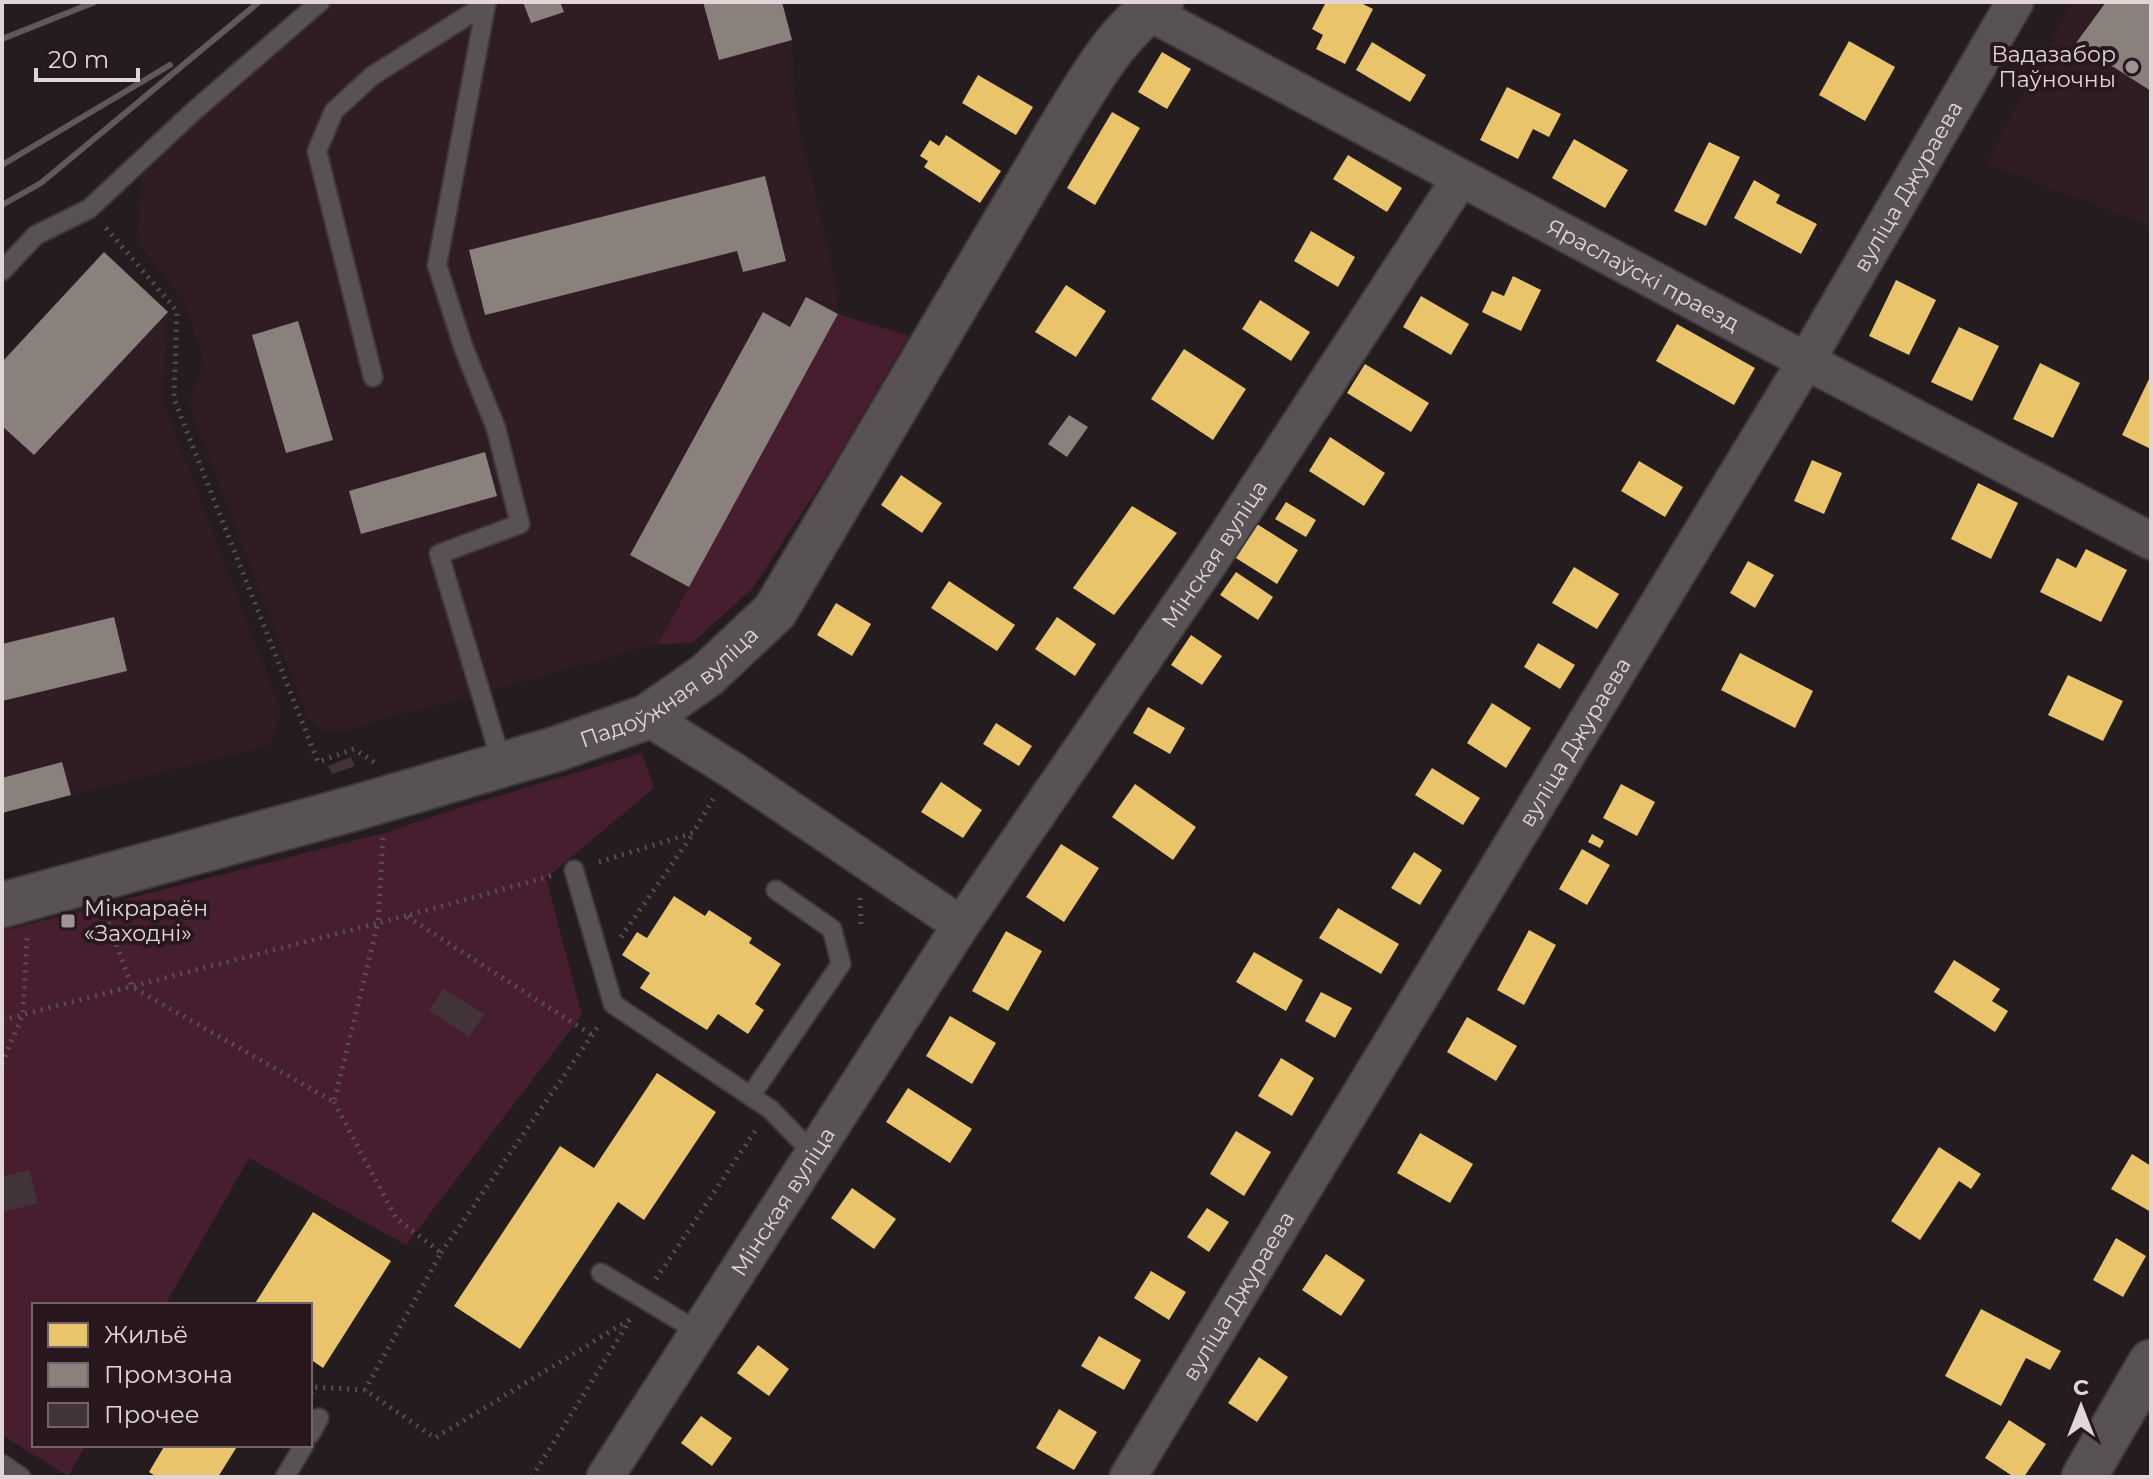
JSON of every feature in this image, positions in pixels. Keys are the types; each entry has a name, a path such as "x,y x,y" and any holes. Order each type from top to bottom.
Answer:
{"main road":[{"name":"Падоўжная вуліца","path":"14,919 351,809 556,749 647,717 707,675 775,611 1066,119 1104,59 1129,27 1154,7"},
{"path":"2084,1477 2151,1362"}],"street":[{"name":"вуліца Джураева","path":"1128,1477 1806,361 2015,2"},
{"name":"Яраслаўскі праезд","path":"1154,7 1460,179 1806,361 2148,532"},
{"name":"Мінская вуліца","path":"605,1477 961,925 1207,566 1460,179"},
{"path":"647,717 732,770 961,925"}],"lane":[{"path":"2,271 36,235 89,209 195,110 320,2"},
{"path":"373,377 317,151 334,111 372,76 486,3"},
{"path":"486,3 437,265 464,349 496,428 520,524 439,554 502,764"},
{"path":"574,870 613,1004 770,1109 813,1153"},
{"path":"751,1095 841,964 832,929 776,890"},
{"path":"601,1273 699,1332"},
{"path":"285,1477 303,1447"},
{"path":"2,1464 21,1477"}],"path":[{"path":"89,209 177,311 174,399 322,772"},
{"path":"318,762 354,749 376,762 379,770"},
{"path":"365,1390 441,1253 613,1004 614,947 693,833 732,770"},
{"path":"334,1102 378,923 384,833"},
{"path":"2,1020 406,916 574,870 693,833"},
{"path":"860,891 861,939"},
{"path":"104,910 132,987 334,1102 396,1218 441,1253"},
{"path":"406,916 592,1035"},
{"path":"2,1064 23,1014 14,919"},
{"path":"532,1477 643,1298 770,1109"},
{"path":"314,1387 365,1390 435,1438 630,1319"}],"shaded area":[{"path":"334,2 782,2 792,40 795,108 836,283 838,314 658,644 339,732 321,730 307,716 188,402 204,361 184,302 137,241 142,169"},
{"name":"Вадазабор Паўночны","path":"2072,2 2151,2 2151,226 1986,164"},
{"path":"104,252 168,312 163,401 281,711 270,745 2,813 2,362"},
{"path":"838,314 909,336 828,473 752,589 692,643 658,644"},
{"path":"642,753 654,788 546,878 582,1015 406,1245 249,1158 166,1303 32,1303 32,1447 85,1447 68,1476 2,1435 2,931 384,833"}],"building: Жильё":[{"path":"1326,2 1359,2 1373,9 1345,64 1316,49 1323,35 1312,29"},
{"path":"1849,41 1895,67 1865,121 1819,95"},
{"path":"1372,42 1426,75 1410,102 1356,70"},
{"path":"1162,52 1191,69 1167,109 1138,92"},
{"path":"978,75 1033,107 1016,135 962,103"},
{"path":"1507,87 1561,114 1549,137 1533,129 1518,159 1480,140"},
{"path":"1112,112 1140,128 1095,205 1067,188"},
{"path":"946,135 1001,171 980,203 924,167 928,161 920,156 930,140 939,146"},
{"path":"1574,139 1628,170 1605,208 1552,178"},
{"path":"1709,142 1740,157 1706,226 1674,211"},
{"path":"1348,155 1402,188 1387,212 1333,179"},
{"path":"1754,180 1780,195 1776,203 1817,224 1801,254 1734,218"},
{"path":"1311,231 1355,257 1338,287 1294,261"},
{"path":"1513,276 1541,290 1521,331 1482,312 1492,291 1504,296"},
{"path":"1896,280 1936,300 1909,355 1869,336"},
{"path":"1066,285 1106,311 1076,357 1035,332"},
{"path":"1421,296 1469,324 1451,355 1403,327"},
{"path":"1260,300 1310,332 1291,361 1242,329"},
{"path":"1677,324 1755,368 1734,405 1656,361"},
{"path":"1959,327 1999,346 1972,401 1931,382"},
{"path":"1184,349 1246,389 1213,440 1151,399"},
{"path":"2040,363 2080,383 2053,438 2013,419"},
{"path":"1365,364 1429,403 1411,432 1347,393"},
{"path":"2151,375 2151,449 2122,435"},
{"path":"1330,437 1385,473 1364,506 1309,471"},
{"path":"1812,460 1842,473 1824,514 1794,501"},
{"path":"1639,461 1683,487 1665,517 1621,491"},
{"path":"901,475 942,503 922,533 881,505"},
{"path":"1978,483 2018,503 1991,559 1951,539"},
{"path":"1286,502 1316,520 1306,537 1275,519"},
{"path":"1132,506 1177,533 1114,615 1073,588"},
{"path":"1252,521 1298,550 1277,584 1231,555"},
{"path":"2086,549 2127,570 2101,622 2040,592 2057,558 2076,568"},
{"path":"1748,561 1774,575 1755,608 1730,593"},
{"path":"1574,567 1619,594 1597,629 1552,603"},
{"path":"1236,572 1273,597 1258,620 1220,595"},
{"path":"949,581 1015,625 997,651 931,608"},
{"path":"836,603 871,624 852,656 817,635"},
{"path":"1057,617 1096,644 1075,676 1035,649"},
{"path":"1191,635 1222,656 1202,685 1171,665"},
{"path":"1538,643 1575,665 1560,689 1524,667"},
{"path":"1740,653 1813,691 1795,728 1721,690"},
{"path":"2068,675 2123,701 2103,741 2048,715"},
{"path":"1492,703 1531,728 1506,768 1467,743"},
{"path":"1148,707 1185,728 1170,754 1133,733"},
{"path":"996,723 1032,746 1019,766 983,744"},
{"path":"1432,768 1480,798 1463,825 1415,795"},
{"path":"941,782 982,810 963,838 921,812"},
{"path":"1135,784 1196,827 1173,860 1112,817"},
{"path":"1621,784 1655,802 1637,836 1603,818"},
{"path":"1592,834 1604,841 1600,848 1588,842"},
{"path":"1061,844 1099,868 1064,922 1026,897"},
{"path":"1582,849 1610,865 1587,905 1559,889"},
{"path":"1414,852 1442,870 1420,905 1391,888"},
{"path":"674,896 705,916 709,910 752,938 749,943 781,964 755,1004 764,1010 748,1034 718,1014 707,1030 640,988 650,973 622,955 637,932 647,938"},
{"path":"1338,908 1399,944 1381,974 1319,938"},
{"path":"1529,930 1556,945 1524,1005 1497,990"},
{"path":"1006,931 1042,951 1008,1011 972,991"},
{"path":"1254,952 1303,980 1286,1011 1236,982"},
{"path":"1954,960 2000,989 1992,1001 2008,1011 1995,1032 1934,992"},
{"path":"1321,992 1352,1008 1335,1038 1305,1021"},
{"path":"950,1016 996,1043 972,1084 926,1056"},
{"path":"1467,1017 1517,1046 1496,1081 1447,1052"},
{"path":"1281,1058 1314,1078 1292,1116 1258,1096"},
{"path":"657,1073 716,1112 644,1220 618,1202 520,1349 454,1306 560,1146 594,1168"},
{"path":"908,1088 972,1129 950,1163 886,1122"},
{"path":"1236,1131 1271,1152 1244,1196 1210,1174"},
{"path":"1420,1133 1473,1164 1450,1203 1397,1173"},
{"path":"1939,1147 1981,1174 1971,1189 1959,1181 1920,1240 1891,1221"},
{"path":"2132,1154 2151,1166 2151,1212 2111,1189"},
{"path":"852,1188 896,1219 874,1249 831,1218"},
{"path":"1207,1208 1229,1222 1209,1252 1187,1237"},
{"path":"313,1212 391,1261 323,1368 312,1360 312,1303 255,1303"},
{"path":"2116,1238 2146,1256 2123,1297 2093,1280"},
{"path":"1326,1254 1365,1280 1341,1316 1302,1290"},
{"path":"1151,1271 1186,1292 1169,1320 1134,1298"},
{"path":"1981,1309 2061,1351 2050,1370 2026,1358 2001,1406 1945,1376"},
{"path":"1099,1336 1141,1360 1124,1390 1081,1366"},
{"path":"758,1345 789,1369 769,1396 737,1373"},
{"path":"1259,1357 1288,1377 1257,1422 1228,1403"},
{"path":"1059,1409 1097,1432 1074,1470 1036,1448"},
{"path":"701,1416 732,1438 712,1466 681,1443"},
{"path":"2009,1420 2046,1444 2024,1477 2014,1477 1985,1458"},
{"path":"164,1447 237,1447 218,1477 157,1477 149,1472"}],"building: Промзона":[{"path":"523,2 560,2 564,12 531,23"},
{"path":"703,2 782,2 792,40 719,60"},
{"name":"Вадазабор Паўночны","path":"2106,2 2146,2 2151,5 2151,91 2076,43"},
{"path":"765,176 786,261 743,272 737,251 485,315 469,250"},
{"path":"104,252 168,312 34,455 2,426 2,362"},
{"path":"806,297 838,314 689,587 630,555 763,312 790,327"},
{"path":"298,321 333,440 286,453 252,335"},
{"path":"1069,415 1088,427 1067,457 1048,444"},
{"path":"485,452 497,496 361,534 349,491"},
{"path":"114,617 127,671 2,701 2,644"},
{"path":"62,762 71,795 2,813 2,778"}],"building: Прочее":[{"path":"351,757 355,766 332,774 328,766"},
{"path":"443,989 484,1014 469,1037 429,1011"},
{"path":"29,1170 38,1203 2,1212 2,1177"}],"railway":[{"path":"2,39 95,2"},
{"path":"2,205 41,183 259,2"},
{"path":"2,165 170,65"}],"place":[{"name":"Вадазабор Паўночны","path":"2132,67"},
{"name":"Мікрараён «Заходні»","path":"68,921"}]}
